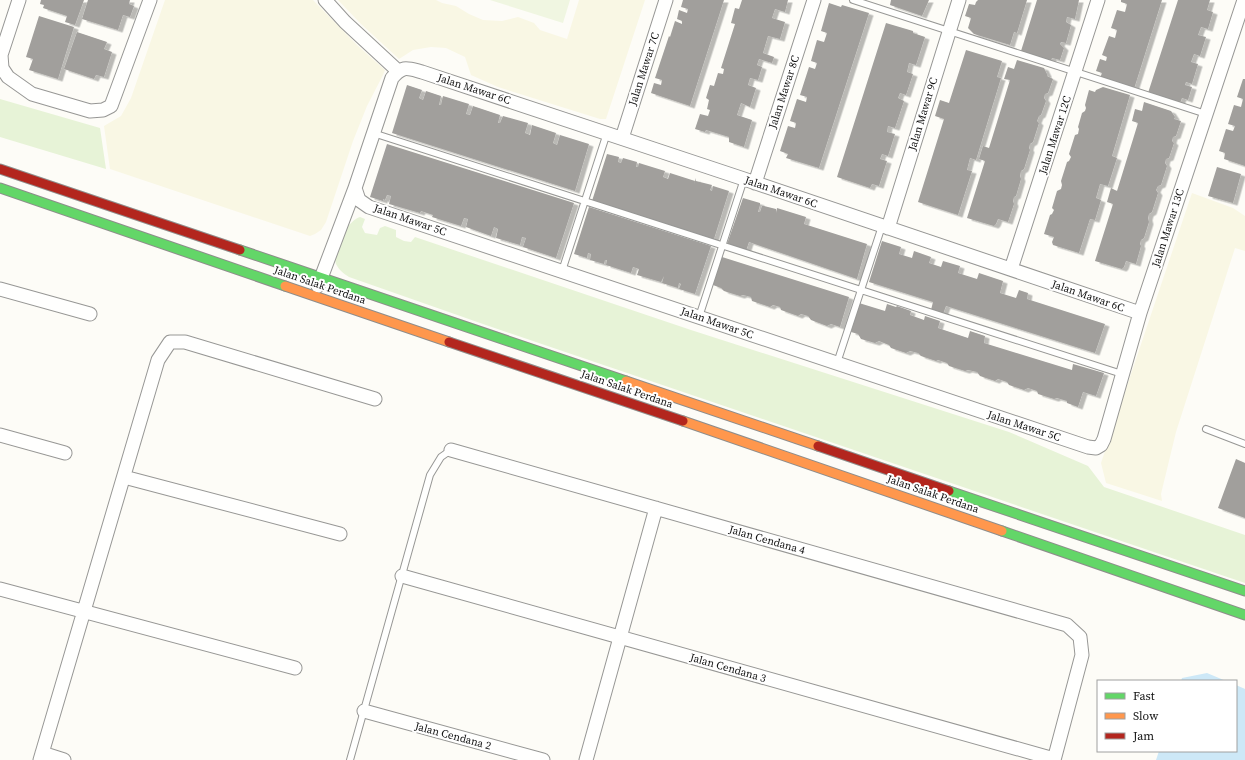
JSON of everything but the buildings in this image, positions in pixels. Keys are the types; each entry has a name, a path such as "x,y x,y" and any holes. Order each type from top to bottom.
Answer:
{"street":[{"path":"19,0 4,31 1,55 2,68 8,77 32,94 90,111 103,110 111,106 150,0"},
{"path":"314,296 355,188 392,78 398,70 345,22 325,0"},
{"name":"Jalan Mawar 7C","path":"622,138 666,0"},
{"name":"Jalan Mawar 8C","path":"750,181 814,0"},
{"name":"Jalan Mawar 9C","path":"885,227 959,0"},
{"name":"Jalan Mawar 12C","path":"1011,270 1098,0"},
{"name":"Jalan Mawar 13C","path":"1088,447 1096,448 1101,445 1104,439 1140,314 1244,1"},
{"name":"Jalan Mawar 6C","path":"398,70 407,68 422,72 750,181 1140,314"},
{"name":"Jalan Salak Perdana","path":"0,169 1245,591"},
{"name":"Jalan Salak Perdana","path":"0,188 651,410 1245,615"},
{"name":"Jalan Mawar 5C","path":"355,188 359,200 369,207 1088,447"},
{"path":"0,289 90,314"},
{"path":"64,760 41,756 158,360 170,342 185,342 375,399"},
{"path":"0,435 65,453"},
{"name":"Jalan Cendana 4","path":"451,450 1067,625 1080,637 1082,655 1054,759"},
{"path":"124,477 340,534"},
{"path":"586,760 656,508"},
{"name":"Jalan Cendana 3","path":"402,576 1054,759"},
{"path":"0,589 295,668"},
{"name":"Jalan Cendana 2","path":"364,711 543,760"}],"lane":[{"path":"854,0 1206,114"},
{"path":"373,133 1122,374"},
{"path":"562,271 607,133"},
{"path":"699,317 722,246 750,181"},
{"path":"837,363 861,290 885,227"},
{"path":"1206,429 1245,444"},
{"path":"350,760 430,475 440,458 451,450"}],"shaded area":[{"path":"165,0 313,0 357,45 385,70 367,106 353,141 326,222 321,230 315,234 310,236 110,169 104,126 121,116 131,98"},
{"path":"338,0 436,0 456,6 483,20 502,21 518,17 534,23 540,30 567,39 579,0 645,0 606,119 600,119 498,87 471,75 465,57 446,48 431,47 413,50 399,59 361,24"},
{"path":"1192,193 1233,208 1245,216 1245,251 1235,248 1176,432 1161,494 1162,501 1106,483 1101,463"}],"green space":[{"path":"490,0 570,0 563,23"},
{"path":"0,99 100,128 106,169 0,137"},
{"path":"360,217 365,219 362,227 365,233 377,235 380,228 385,226 396,230 396,237 404,241 411,242 415,237 691,330 1009,432 1088,466 1104,487 1245,535 1245,583 349,277 338,268 336,264 336,251 345,230 350,224"}],"water":[{"path":"1207,673 1224,680 1181,680 1182,678"},
{"path":"1237,685 1245,689 1245,760 1156,760 1159,752 1237,752"}],"traffic: fast":[{"path":"0,188 285,286"},
{"path":"240,250 626,381"},
{"path":"949,491 1245,591"},
{"path":"1002,531 1245,615"}],"traffic: slow":[{"path":"285,286 449,342"},
{"path":"626,381 818,446"},
{"path":"683,421 1002,531"}],"traffic: jam":[{"path":"0,169 240,250"},
{"path":"449,342 683,421"},
{"path":"818,446 949,491"}]}
